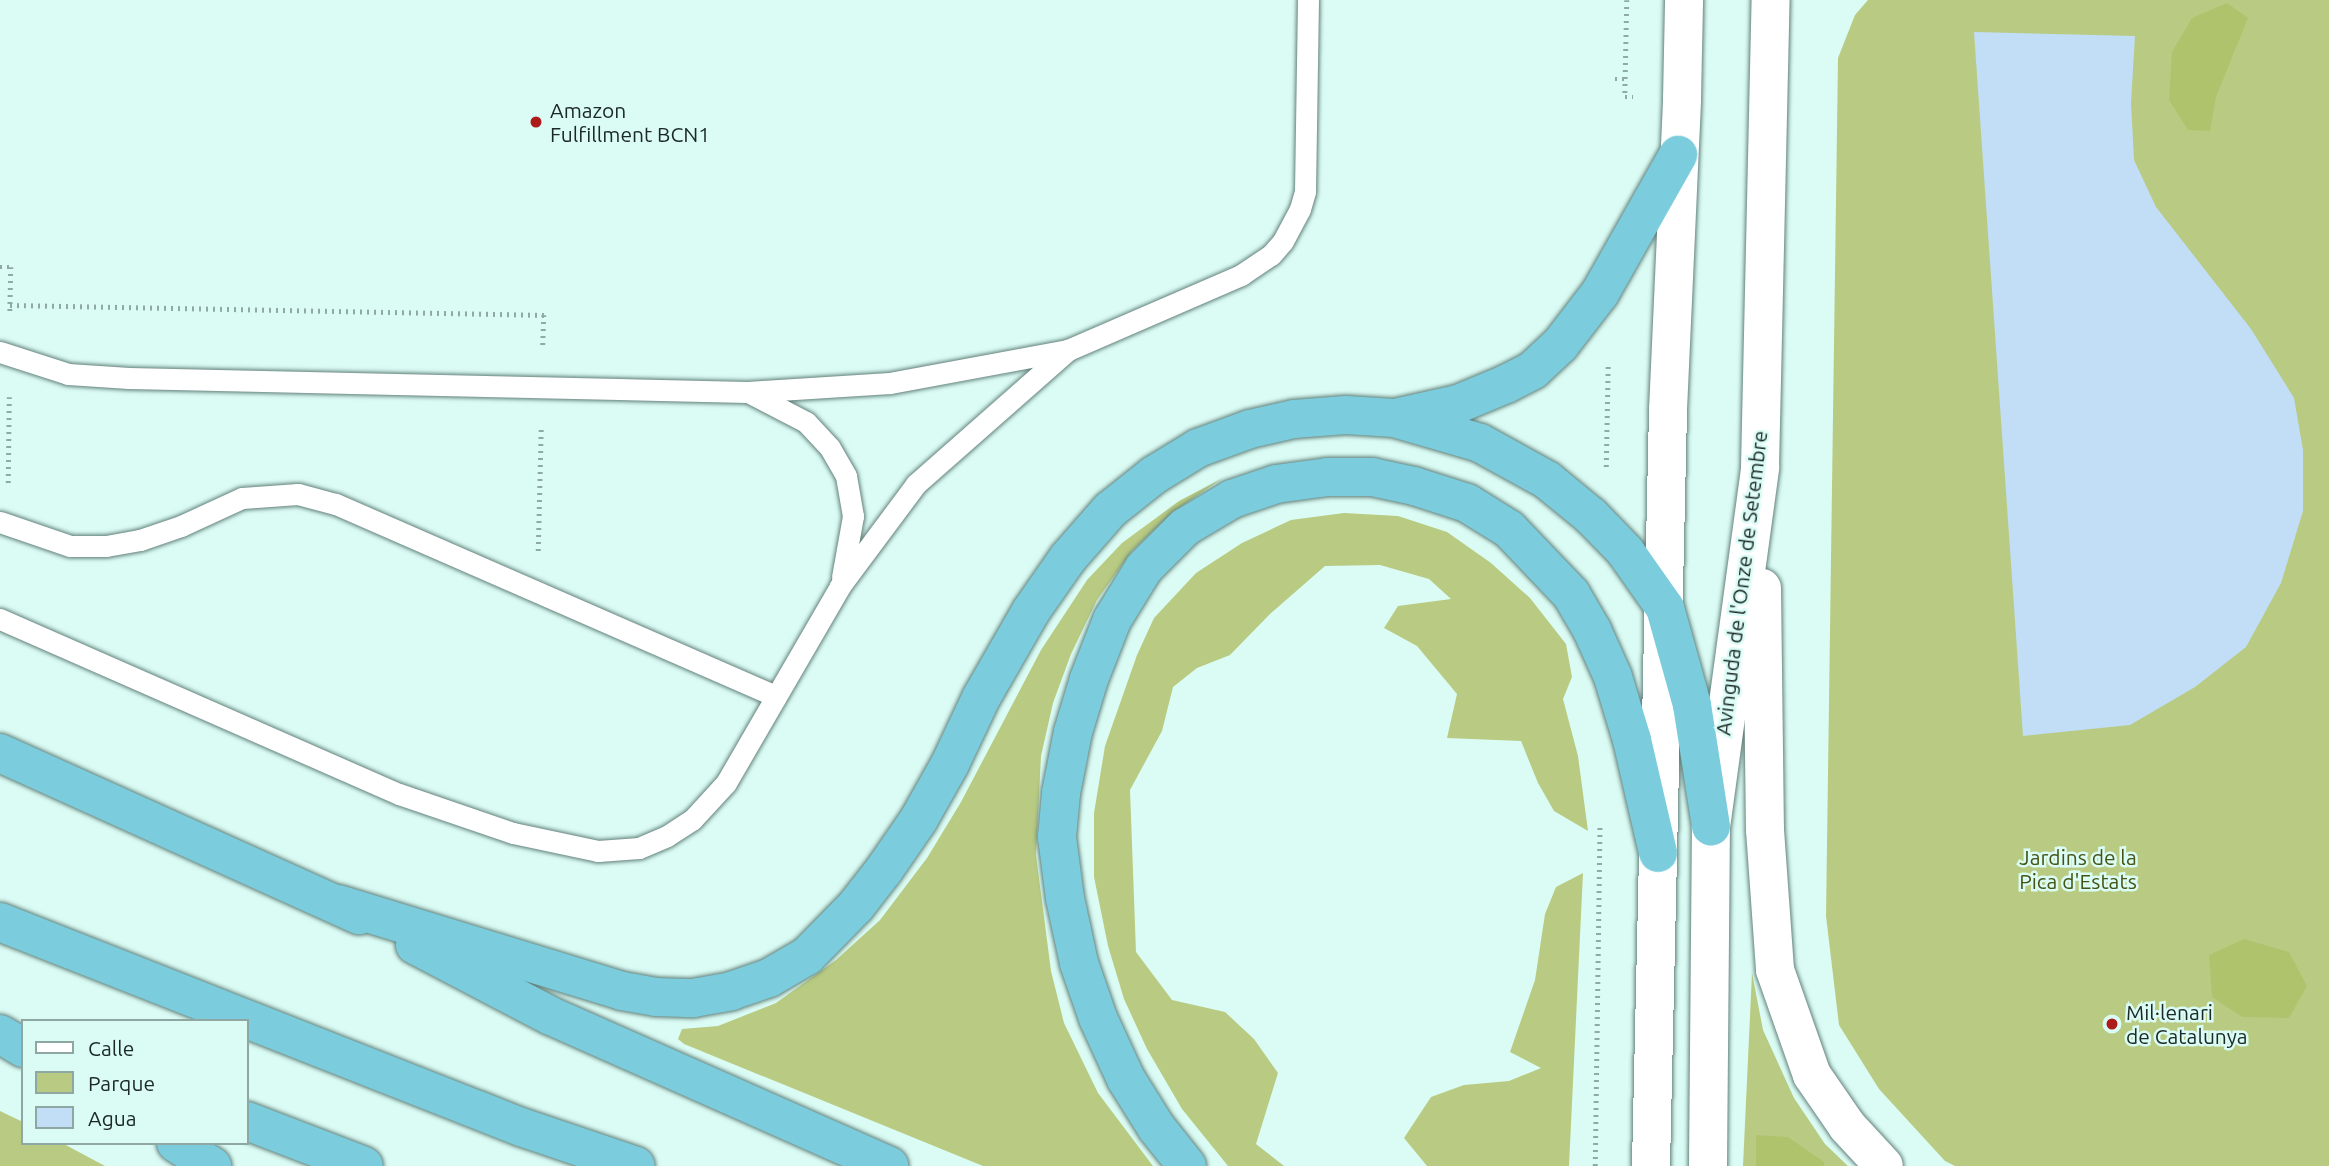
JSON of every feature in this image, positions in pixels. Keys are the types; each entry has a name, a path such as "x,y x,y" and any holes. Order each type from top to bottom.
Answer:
{"highway":[{"path":"1394,418 1458,404 1506,384 1532,370 1560,345 1600,293 1678,155"},
{"path":"338,904 622,991 656,997 694,998 732,991 769,978 807,956 856,906 884,870 925,808 981,698 1031,611 1068,558 1110,510 1154,475 1198,448 1250,429 1307,418 1346,415 1394,418 1479,443 1547,480 1591,516 1625,551 1665,608 1692,705 1711,827"},
{"path":"1186,1166 1126,1079 1098,1018 1079,963 1065,898 1057,837 1061,793 1073,732 1089,679 1112,620 1143,568 1185,527 1232,499 1276,484 1328,477 1372,477 1414,486 1467,503 1509,529 1571,594 1597,642 1613,677 1628,727 1658,853"},
{"path":"0,753 338,904 551,1016 888,1166"},
{"path":"0,922 245,1019"},
{"path":"248,1020 508,1123 636,1166"},
{"path":"0,1027 21,1034"},
{"path":"0,1034 21,1047"},
{"path":"248,1121 364,1166"},
{"path":"179,1145 212,1166"}],"main road":[{"path":"1651,1166 1668,410 1684,0"},
{"name":"Avinguda de l'Onze de Setembre","path":"1708,1166 1711,827 1760,467 1771,0"},
{"path":"1760,467 1765,830 1775,970 1812,1075 1847,1126 1884,1166"}],"lane":[{"path":"0,352 68,374 129,379 747,392 890,383 1068,350 1241,275 1271,255 1283,241 1300,209 1305,191 1308,0"},
{"path":"0,619 399,794 513,833 598,851 639,848 667,836 692,820 726,783 840,586 916,484 1068,350"},
{"path":"747,392 806,422 830,448 846,476 853,516 840,586"},
{"path":"0,522 70,546 106,546 141,540 181,527 242,498 299,495 336,504 776,696"}],"path":[{"path":"1595,1151 1595,1166"}],"green space":[{"name":"Jardins de la Pica d'Estats","path":"1868,0 2329,0 2329,1166 1955,1166 1945,1161 1879,1089 1839,1025 1826,916 1838,58 1855,15"},
{"path":"2227,3 2248,18 2216,97 2210,131 2188,130 2169,100 2172,52 2192,18"},
{"path":"1223,478 1173,512 1132,551 1097,600 1071,654 1053,703 1041,756 1036,855 1051,971 1064,1023 1098,1093 1153,1166 983,1166 684,1044 678,1039 682,1029 718,1026 776,1003 836,960 880,920 927,858 961,802 1041,650 1087,580 1122,543 1179,501"},
{"path":"1344,513 1398,516 1447,532 1491,563 1530,598 1566,644 1572,677 1563,699 1578,756 1588,831 1554,811 1538,783 1521,741 1447,738 1457,694 1417,646 1384,628 1398,606 1451,599 1429,579 1380,565 1325,566 1270,614 1230,655 1197,668 1173,687 1162,731 1130,790 1136,952 1172,1000 1225,1012 1254,1039 1278,1073 1256,1144 1284,1166 1228,1166 1182,1109 1147,1049 1124,999 1108,946 1094,877 1094,813 1105,746 1137,655 1154,618 1196,573 1242,543 1291,520"},
{"path":"1583,873 1569,1166 1427,1166 1404,1138 1431,1097 1464,1085 1509,1081 1541,1068 1510,1052 1535,980 1545,914 1556,887"},
{"path":"2244,939 2289,952 2307,986 2289,1018 2242,1017 2212,997 2209,955"},
{"path":"1752,973 1763,1030 1794,1098 1825,1144 1848,1166 1743,1166"},
{"path":"0,1111 21,1121 21,1145 66,1145 105,1166 0,1166"},
{"path":"1756,1135 1788,1137 1824,1162 1824,1166 1756,1166"}],"water":[{"path":"1974,32 2135,36 2131,103 2134,160 2156,207 2251,329 2294,398 2303,450 2303,511 2281,583 2246,647 2195,687 2130,725 2023,736"}],"place":[{"name":"Amazon Fulfillment BCN1","path":"536,122"},
{"name":"Mil·lenari de Catalunya","path":"2112,1024"}]}
